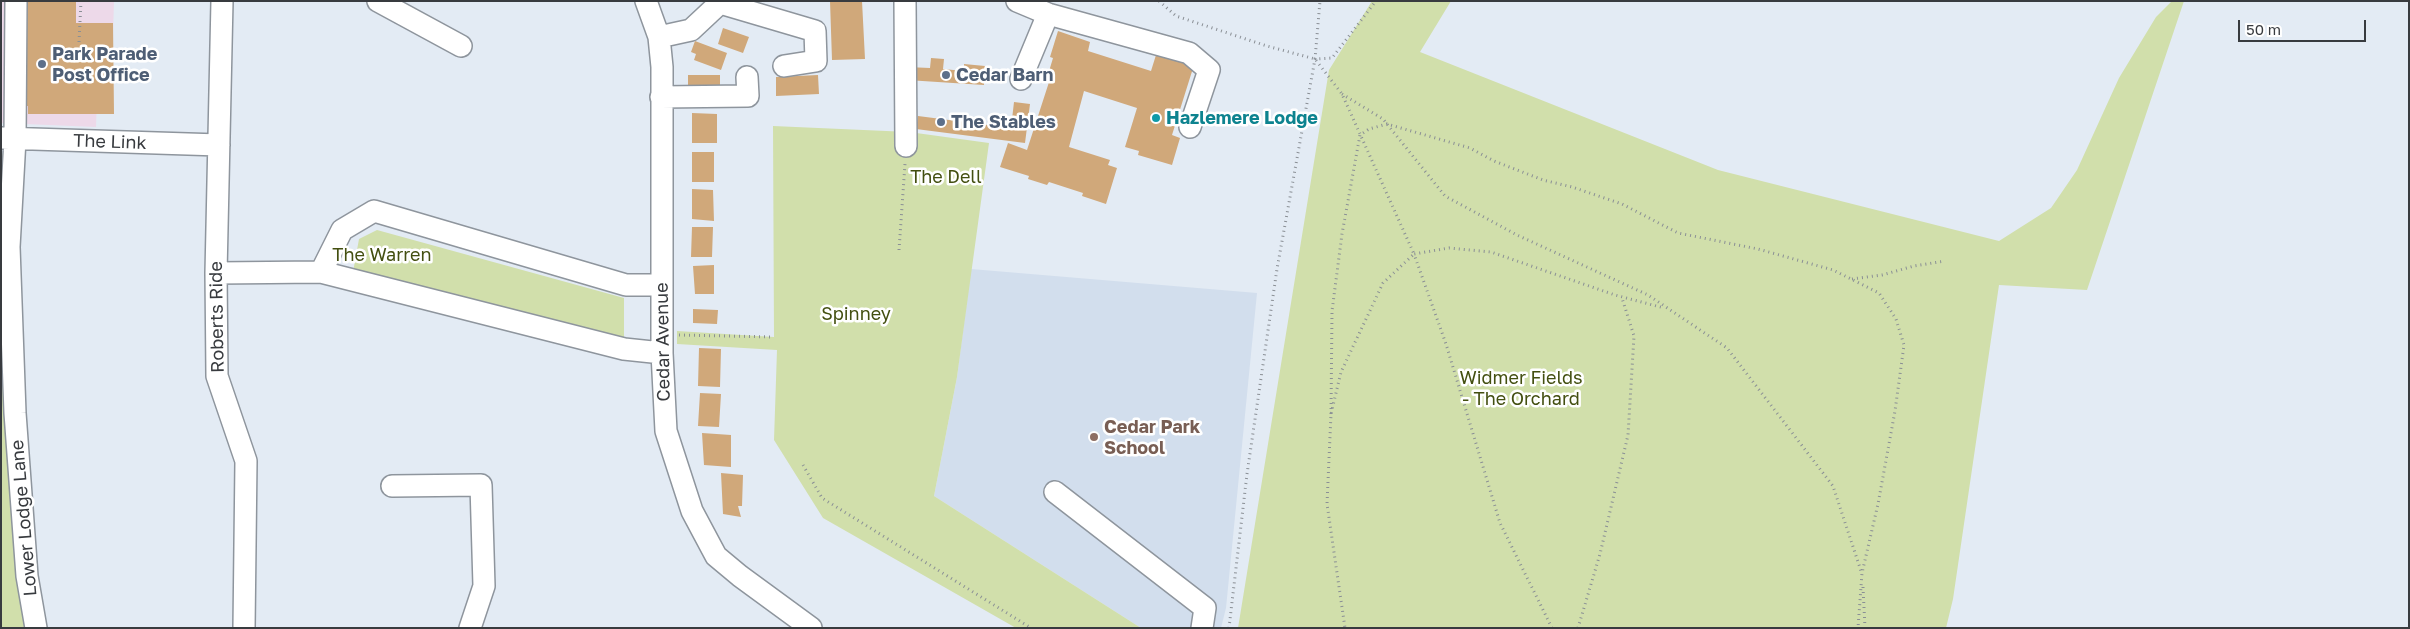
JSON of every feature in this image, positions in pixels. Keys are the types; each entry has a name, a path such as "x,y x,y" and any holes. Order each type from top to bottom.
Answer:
{"street":[{"name":"Lower Lodge Lane","path":"16,1 8,138 9,247 15,412 27,576 36,628"},
{"name":"Roberts Ride","path":"222,1 216,273 217,376 246,461 244,628"},
{"path":"378,1 460,46"},
{"name":"Cedar Avenue","path":"646,1 659,37 662,343 666,431 692,511 716,556 811,628"},
{"path":"905,1 906,146"},
{"path":"1017,1 1048,14 1189,53 1209,70 1190,127"},
{"path":"659,37 691,30 721,2 815,31 816,61 784,66"},
{"path":"1021,79 1048,14"},
{"path":"661,97 748,96 747,77"},
{"name":"The Link","path":"8,138 219,145"},
{"path":"321,272 342,230 374,211 626,285 662,285"},
{"path":"216,273 321,272 624,348 662,343"},
{"path":"392,486 488,484 484,586 470,628"},
{"path":"1055,492 1205,608 1202,628"}],"path":[{"path":"79,42 81,1"},
{"path":"1159,1 1176,16 1267,46 1315,59 1332,58 1376,1"},
{"path":"1229,628 1248,474 1276,279 1315,59 1320,1"},
{"path":"1315,59 1342,94 1414,254 1446,344 1500,523 1552,628"},
{"path":"1342,94 1383,119 1445,196 1516,235 1648,295 1727,348 1833,486 1862,573 1865,628"},
{"path":"1360,135 1387,124 1470,148 1494,161 1543,180 1572,187 1622,204 1678,233 1758,249 1833,270 1879,293 1896,319 1904,345 1895,411 1878,504 1862,573 1858,628"},
{"path":"1345,628 1327,504 1331,414 1332,311 1342,234 1360,135"},
{"path":"899,250 906,146"},
{"path":"1331,414 1342,372 1383,283 1414,254 1449,248 1491,252 1622,297 1669,309"},
{"path":"1851,279 1882,275 1914,266 1945,261"},
{"path":"1578,628 1600,554 1628,435 1634,336 1622,297"},
{"path":"662,343 774,337"},
{"path":"803,465 822,498 1031,628"}],"shaded area":[{"path":"1,1 114,1 112,66 98,66 96,127 1,123"},
{"name":"Cedar Park School","path":"971,269 1257,293 1226,608 1221,628 1141,628 934,496 957,377"}],"green space":[{"name":"Widmer Fields - The Orchard","path":"1372,1 1451,1 1420,52 1718,170 1999,241 2051,208 2077,170 2119,78 2156,17 2172,1 2184,1 2087,290 1999,285 1953,599 1946,628 1238,628 1329,70"},
{"path":"773,126 909,132 989,143 957,377 934,496 1141,628 1016,628 823,518 774,440 777,350 677,344 677,331 774,337"},
{"path":"1,152 7,160 28,628 1,628"},
{"name":"The Warren","path":"377,230 624,298 624,342 353,272 359,239"}],"building":[{"path":"24,1 76,1 76,23 113,23 114,114 28,114 28,106 24,106"},
{"path":"830,1 862,1 865,59 832,60"},
{"path":"723,28 749,37 743,53 718,44"},
{"name":"Hazlemere Lodge","path":"1058,31 1090,42 1088,51 1151,71 1156,55 1194,65 1172,135 1180,138 1172,165 1138,155 1139,151 1125,147 1137,108 1084,91 1069,147 1110,160 1108,165 1117,168 1106,204 1082,196 1083,193 1049,182 1047,185 1028,179 1029,176 1000,167 1008,143 1027,150 1050,79 1047,78 1053,58 1050,57"},
{"path":"695,41 727,53 721,70 694,60 696,54 691,52"},
{"name":"Cedar Barn","path":"931,58 944,59 943,69 964,71 964,64 985,66 984,85 907,80 907,67 930,68"},
{"path":"688,75 720,75 720,94 688,93"},
{"path":"818,75 819,94 776,96 776,77"},
{"name":"The Stables","path":"1014,102 1030,104 1025,143 916,129 918,116 1011,128"},
{"path":"692,113 717,114 717,143 692,143"},
{"path":"692,152 714,152 714,182 692,182"},
{"path":"692,189 713,190 714,221 692,219"},
{"path":"692,227 713,227 712,257 691,257"},
{"path":"714,265 714,294 695,294 693,266"},
{"path":"693,309 718,310 717,324 693,323"},
{"path":"699,348 721,349 720,387 698,386"},
{"path":"700,393 721,394 719,427 698,426"},
{"path":"702,433 731,435 731,467 704,465"},
{"path":"721,473 743,475 742,506 738,506 741,517 723,514"}],"place":[{"name":"Park Parade Post Office","path":"42,64"},
{"name":"Cedar Barn","path":"946,75"},
{"name":"Hazlemere Lodge","path":"1156,118"},
{"name":"The Stables","path":"941,122"},
{"name":"Cedar Park School","path":"1094,437"}],"park label":[{"name":"The Dell","path":"946,177"},
{"name":"Spinney","path":"856,314"}]}
